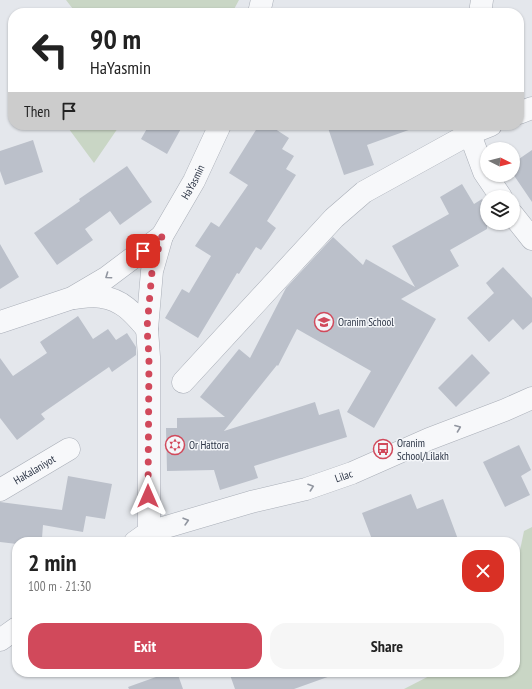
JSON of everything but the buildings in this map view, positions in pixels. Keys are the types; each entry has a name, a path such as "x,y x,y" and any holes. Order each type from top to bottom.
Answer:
{"street":[{"name":"HaYasmin","path":"142,537 149,357 147,328 152,271 162,236 194,181 218,130"},
{"path":"184,382 334,218 364,192 469,130"},
{"path":"471,130 484,172 496,190"},
{"path":"520,224 532,239"},
{"name":"HaYasmin","path":"0,322 72,298 106,278 162,236"},
{"name":"HaYasmin","path":"72,298 102,296 116,301 130,309 147,328"},
{"name":"Lilac","path":"142,537 251,502 306,489 352,473 429,439 532,398"},
{"name":"HaKalaniyot","path":"0,490 69,449"},
{"path":"0,640 12,632"}],"green space":[{"path":"66,0 239,0 235,8 72,8"},
{"path":"70,130 117,130 94,163"},
{"path":"532,527 532,689 404,689 427,677 520,677 520,550 524,531"}],"place":[{"name":"Oranim School","path":"324,322"},
{"name":"Or Hattora","path":"175,445"},
{"name":"Oranim School/Lilakh","path":"383,449"}],"route":[{"path":"143,251 162,236 152,271 147,328 149,357 148,496"}]}
